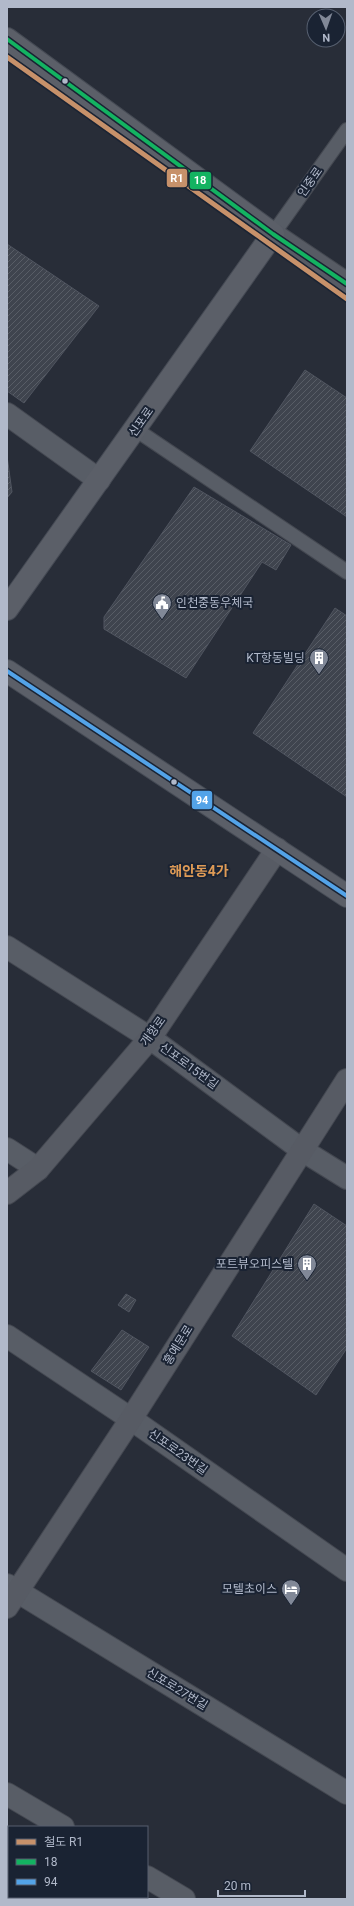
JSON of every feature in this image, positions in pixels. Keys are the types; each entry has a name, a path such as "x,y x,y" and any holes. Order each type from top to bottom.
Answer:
{"main road":[{"path":"7,39 273,234"},
{"name":"신포로","path":"7,609 273,234"},
{"path":"7,671 347,896"}],"street":[{"path":"273,234 347,284"},
{"path":"7,414 99,480"},
{"name":"개항로","path":"7,1193 38,1169 150,1038 276,849"},
{"name":"신포로15번길","path":"7,947 150,1038 302,1150 347,1178"},
{"name":"홍예문로","path":"10,1594 131,1419 347,1080"},
{"path":"7,1149 38,1169"},
{"name":"신포로23번길","path":"7,1336 131,1419 347,1570"},
{"name":"신포로27번길","path":"10,1594 347,1793"},
{"path":"7,1794 61,1826"},
{"path":"148,1878 184,1899"}],"lane":[{"name":"인중로","path":"273,234 347,130"},
{"path":"135,429 347,572"}],"building":[{"path":"7,244 99,306 24,403 7,391"},
{"path":"305,370 347,398 347,517 250,451"},
{"path":"7,456 12,492 7,498"},
{"path":"194,487 291,545 276,570 262,562 186,678 104,629 104,617"},
{"name":"KT항동빌딩","path":"335,608 347,616 347,797 253,733"},
{"name":"포트뷰오피스텔","path":"314,1204 347,1226 347,1348 316,1395 232,1336"},
{"path":"126,1294 136,1300 129,1312 118,1305"},
{"path":"122,1330 149,1347 121,1390 91,1371"}],"rail line":[{"name":"R1","path":"7,57 347,299"}],"transit line":[{"name":"18","path":"7,39 273,234 347,284"},
{"name":"94","path":"7,671 347,896"}],"place":[{"name":"인천중동우체국","path":"162,620"},
{"name":"KT항동빌딩","path":"319,675"},
{"name":"포트뷰오피스텔","path":"307,1281"},
{"name":"모텔초이스","path":"291,1606"}],"district":[{"name":"해안동4가","path":"199,871"}]}
